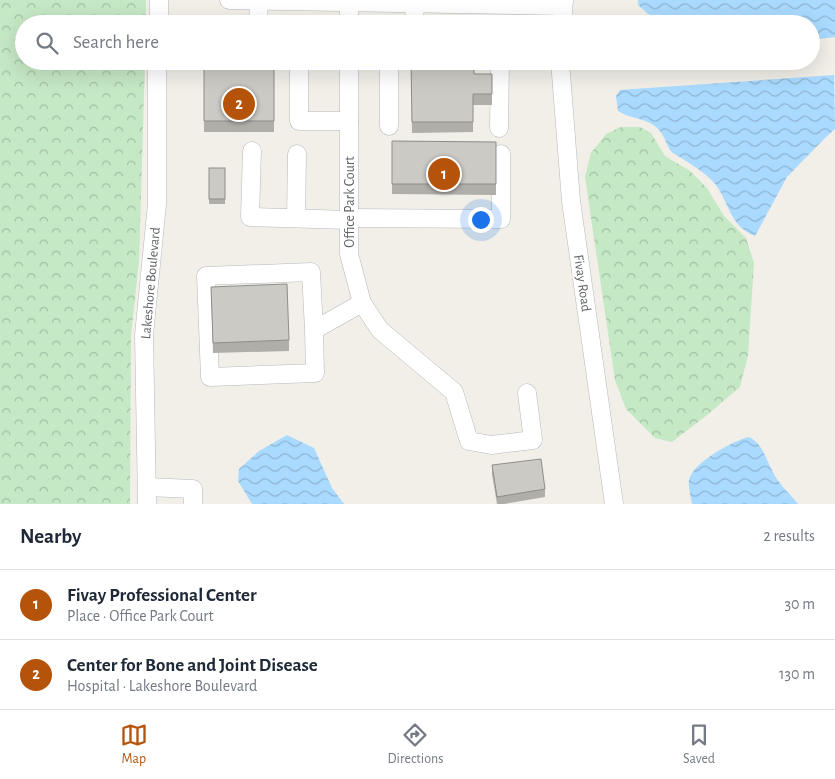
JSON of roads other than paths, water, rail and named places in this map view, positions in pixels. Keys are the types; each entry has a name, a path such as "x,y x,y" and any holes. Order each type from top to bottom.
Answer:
{"street":[{"path":"159,15 160,0"},
{"path":"229,0 563,3"},
{"path":"258,15 259,0"},
{"path":"349,2 349,15"},
{"path":"418,15 423,2"},
{"name":"Lakeshore Boulevard","path":"147,496 144,335 157,204 157,70"},
{"path":"299,70 299,121 349,121"},
{"name":"Office Park Court","path":"349,70 349,254 362,303 380,330 454,392 470,441 491,445 533,440 527,393"},
{"path":"389,70 389,126"},
{"path":"499,128 500,70"},
{"name":"Fivay Road","path":"561,70 572,201 614,504"},
{"path":"252,152 250,217 349,219 501,219 500,154"},
{"path":"296,218 297,154"},
{"path":"311,272 314,330 315,373 210,377 206,276 311,272"},
{"path":"314,330 362,303"},
{"path":"147,496 193,489 192,504"}],"water":[{"path":"638,0 835,0 835,37 820,39 820,15 651,15 638,5"},
{"path":"834,75 835,129 787,177 755,236 740,227 735,221 716,185 701,171 671,151 656,127 647,121 618,111 616,96 620,90"},
{"path":"287,435 314,448 332,488 344,504 252,504 238,481 239,469 259,451"},
{"path":"749,437 758,444 765,454 777,480 798,504 692,504 689,480 692,473 714,453"}],"place":[{"name":"Center for Bone and Joint Disease","path":"239,104"},
{"name":"Fivay Professional Center","path":"444,174"}]}
